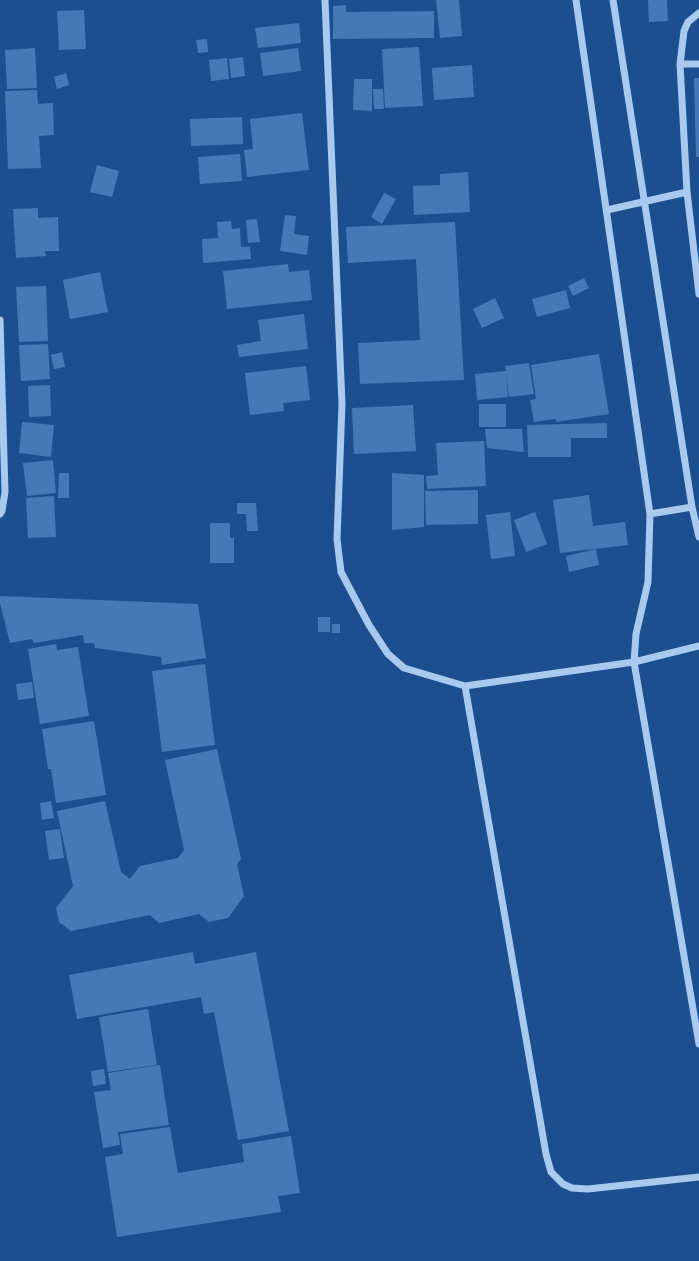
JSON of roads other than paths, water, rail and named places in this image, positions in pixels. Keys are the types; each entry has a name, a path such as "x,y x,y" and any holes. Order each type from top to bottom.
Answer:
{"street":[{"path":"325,0 342,404 337,539 341,572 369,625 388,654 404,668 464,686 634,662 681,649 699,646"},
{"path":"576,0 650,514 648,582 636,634 634,662 699,1044"},
{"path":"613,0 692,507 699,537"},
{"path":"699,13 688,22 684,31 680,64 687,192 699,294"},
{"path":"680,64 699,64"},
{"path":"607,210 687,192"},
{"path":"0,320 5,492 2,511 0,514"},
{"path":"650,514 692,507"},
{"path":"464,686 546,1154 551,1172 563,1184 572,1188 588,1189 699,1177"}]}
